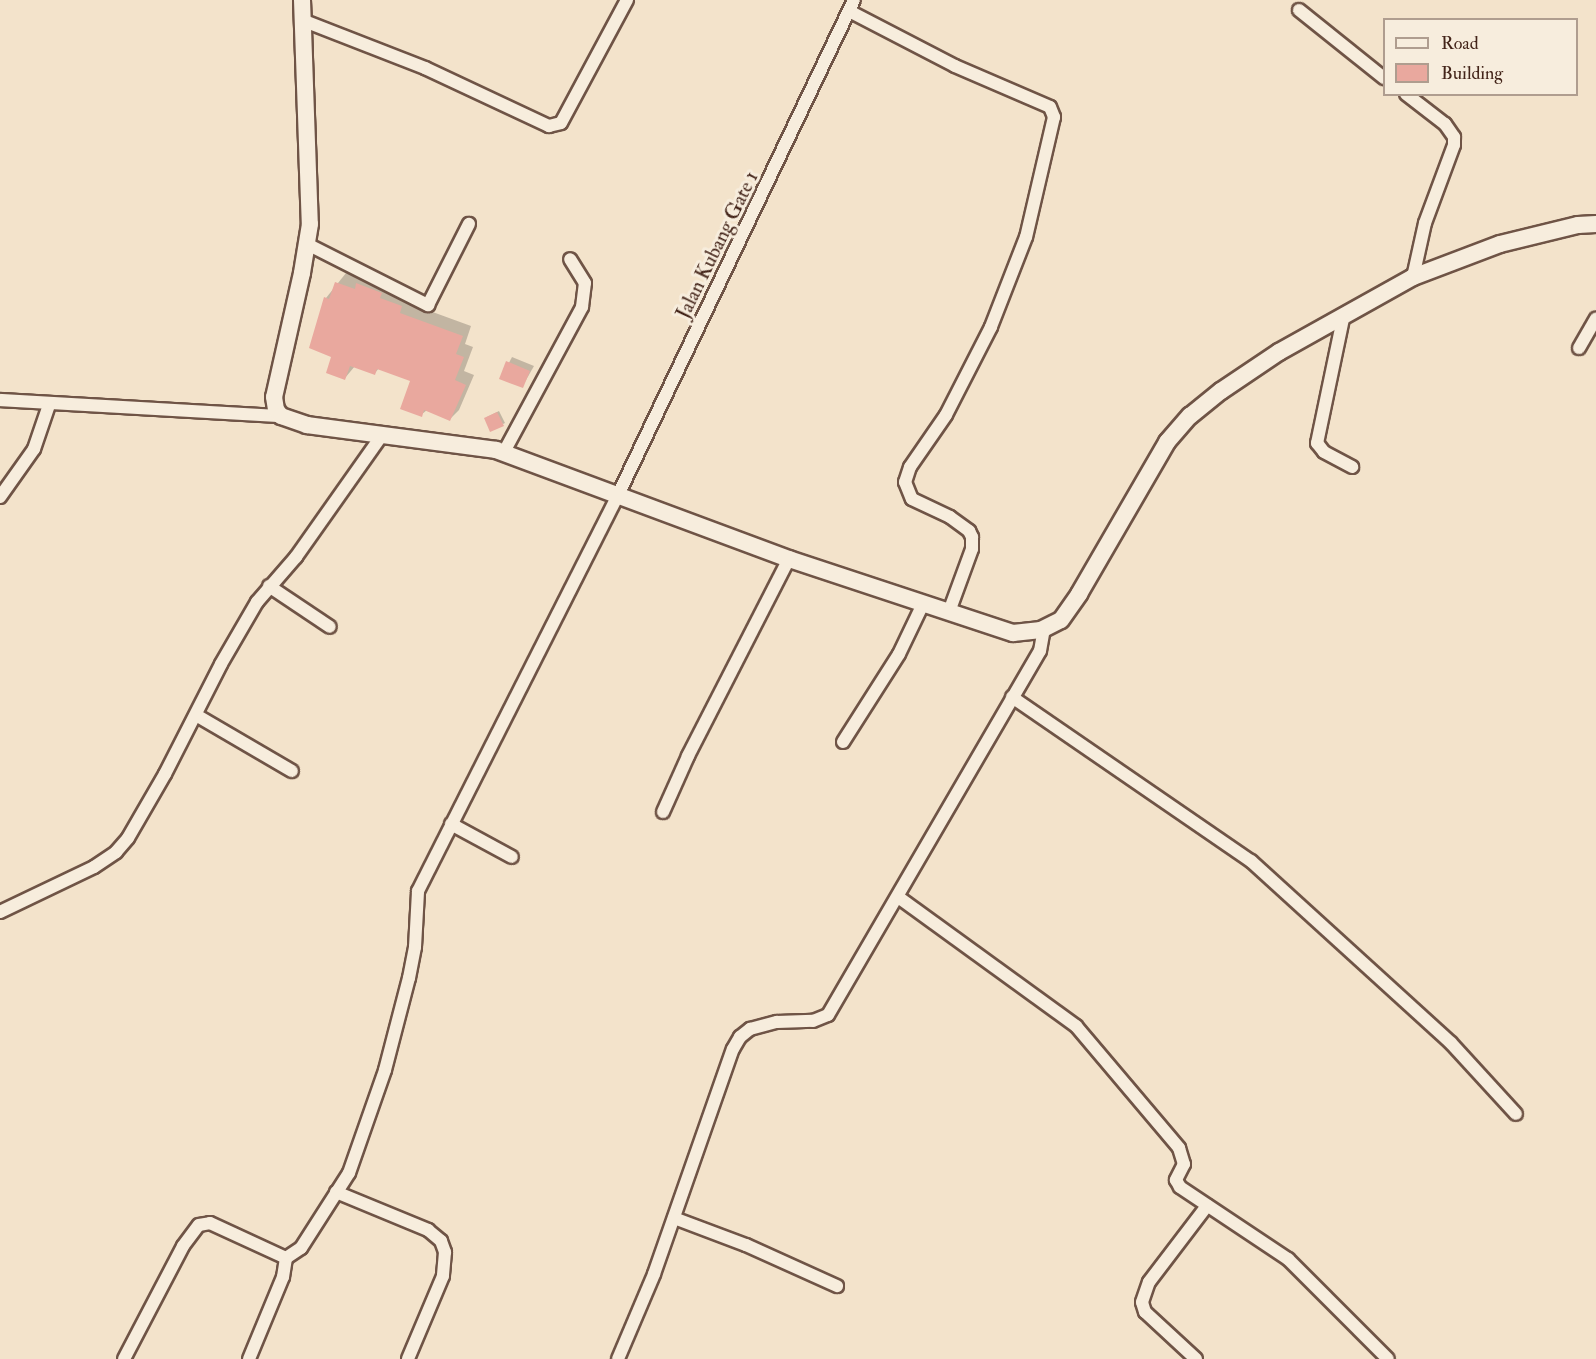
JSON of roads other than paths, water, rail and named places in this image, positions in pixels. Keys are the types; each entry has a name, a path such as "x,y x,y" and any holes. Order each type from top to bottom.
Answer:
{"street":[{"path":"281,416 274,403 275,390 307,244 310,202 302,0"},
{"path":"302,20 425,68 549,126 561,123 627,0"},
{"path":"852,6 955,66 1002,85 1053,112 1054,124 1019,257 991,327 946,415 910,467 905,482 912,499 950,517 969,531 972,537 972,549 949,612"},
{"name":"Jalan Kubang Gate 1","path":"286,1258 301,1248 349,1173 388,1059 413,962 418,891 618,495 852,6"},
{"path":"1299,10 1383,77"},
{"path":"1409,96 1445,124 1454,137 1454,145 1425,223 1413,277"},
{"path":"307,244 421,304 428,305 469,224"},
{"path":"0,400 49,405 281,416 307,425 504,453 789,559 1006,631 1028,632 1056,624 1070,608 1167,442 1190,416 1250,372 1344,314 1413,277 1500,244 1578,225 1596,224"},
{"path":"504,453 582,307 585,283 570,259"},
{"path":"1344,314 1317,443 1324,453 1352,467"},
{"path":"1579,348 1596,318"},
{"path":"0,496 34,449 49,405"},
{"path":"0,912 94,867 116,852 145,811 242,625 269,586 296,557 382,435"},
{"path":"663,812 688,756 789,559"},
{"path":"269,586 330,627"},
{"path":"843,742 899,654 923,604"},
{"path":"618,1359 674,1218 733,1049 750,1029 764,1025 813,1021 828,1015 1040,651 1044,629"},
{"path":"1012,697 1251,861 1451,1043 1516,1114"},
{"path":"196,715 292,771"},
{"path":"451,824 512,857"},
{"path":"898,897 1082,1032 1179,1148 1184,1164 1176,1180 1180,1187 1288,1259 1388,1359"},
{"path":"336,1192 428,1230 441,1241 445,1252 443,1276 408,1359"},
{"path":"1196,1359 1145,1312 1142,1302 1149,1282 1207,1206"},
{"path":"674,1218 746,1245 837,1286"},
{"path":"124,1359 183,1246 202,1222 210,1223 286,1258 283,1276 249,1359"}]}
